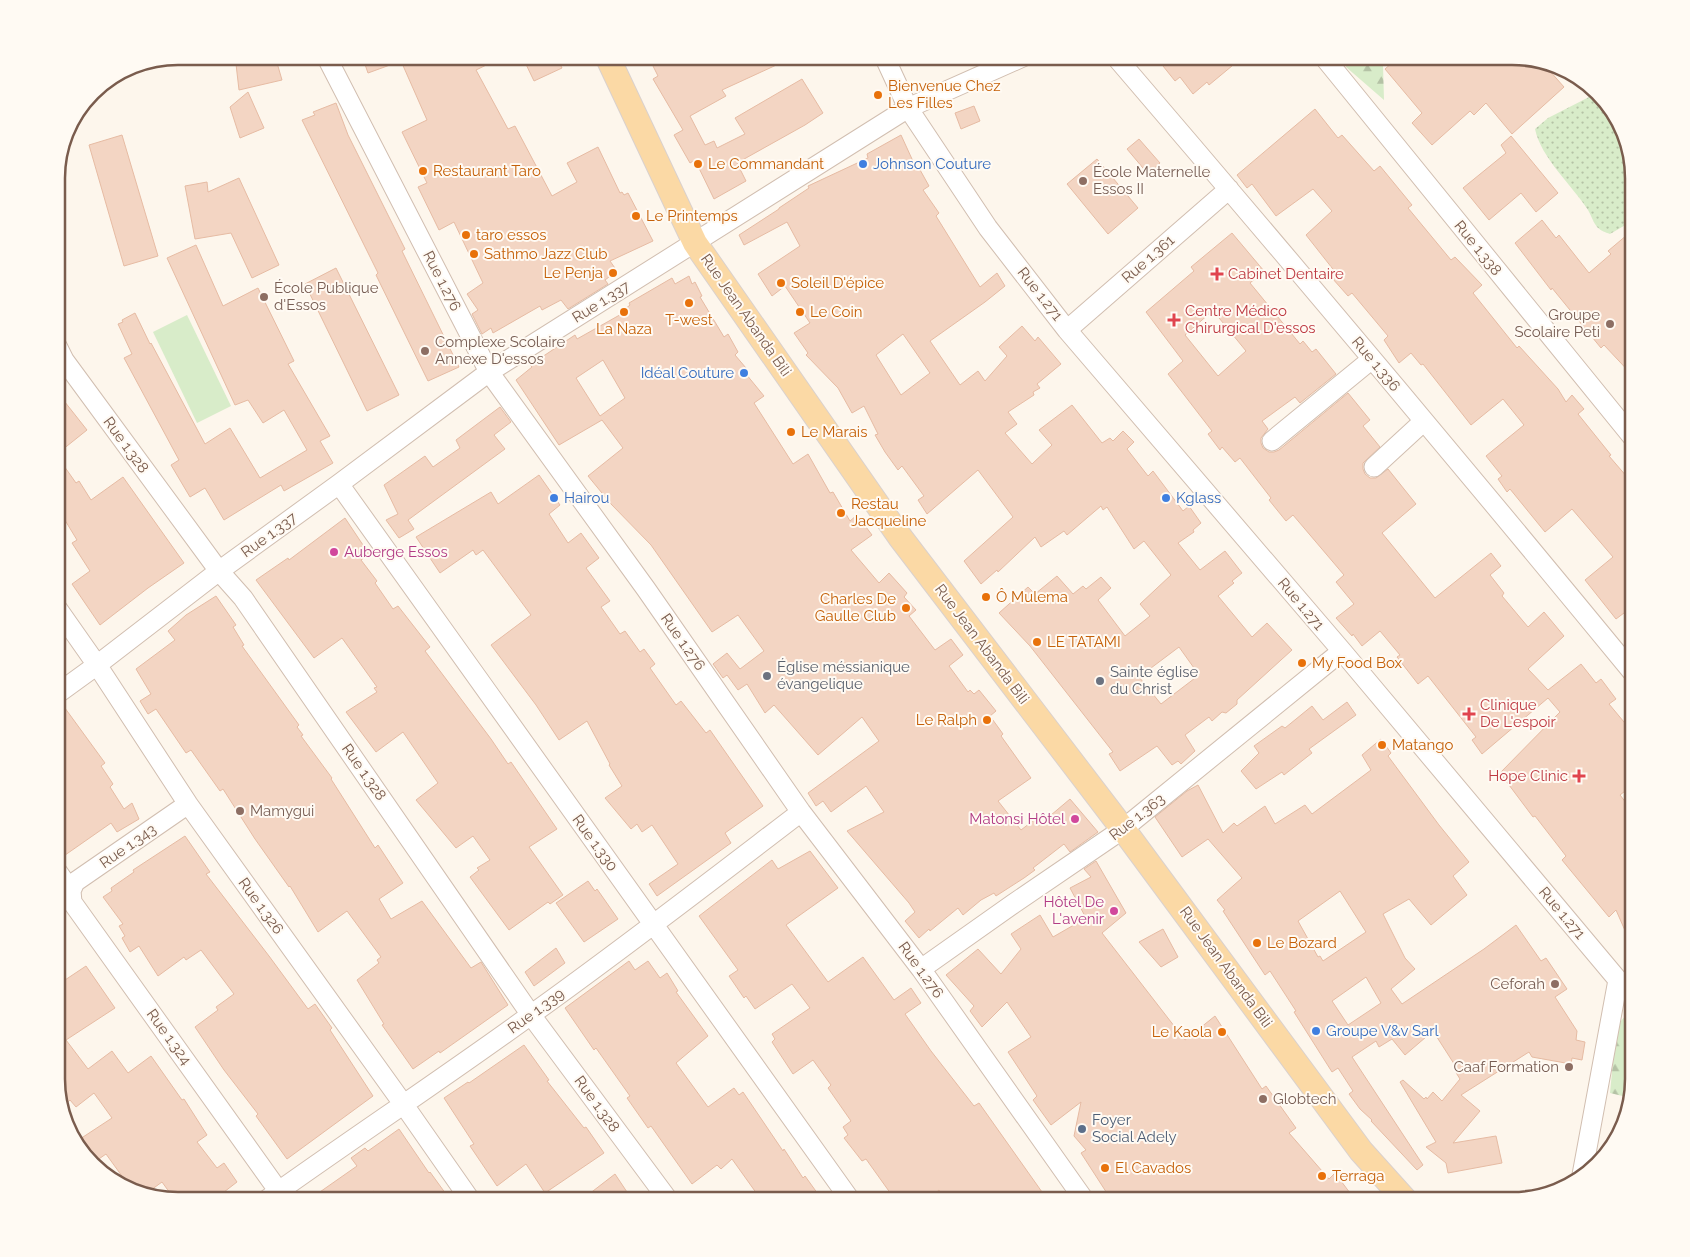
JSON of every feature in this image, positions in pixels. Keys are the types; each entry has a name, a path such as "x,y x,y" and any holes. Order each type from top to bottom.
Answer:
{"main road":[{"name":"Rue Jean Abanda Bili","path":"611,65 695,243 900,537 1123,829 1361,1151 1398,1192"}],"street":[{"name":"Rue 1.276","path":"331,65 489,372 646,590 801,812 922,969 1079,1192"},
{"name":"Rue 1.271","path":"888,65 908,108 988,228 1068,330 1342,651 1625,977"},
{"name":"Rue 1.337","path":"65,688 219,571 489,372 908,108 1005,65"},
{"name":"Rue 1.336","path":"1123,65 1372,359 1625,663"},
{"name":"Rue 1.338","path":"1330,65 1625,429"},
{"name":"Rue 1.361","path":"1068,330 1229,189"},
{"path":"1272,441 1372,359"},
{"name":"Rue 1.328","path":"65,360 219,571 243,598 531,1015 662,1192"},
{"path":"1374,467 1424,421"},
{"name":"Rue 1.330","path":"339,484 845,1192"},
{"name":"Rue 1.326","path":"65,621 97,665 188,804 465,1192"},
{"name":"Rue 1.363","path":"922,969 1123,829 1342,651"},
{"name":"Rue 1.343","path":"71,891 74,882 188,804"},
{"name":"Rue 1.339","path":"284,1192 654,925 801,812"},
{"name":"Rue 1.324","path":"65,883 71,891 72,902 274,1192"},
{"name":"Rue 1.271","path":"1584,1166 1625,982"}],"green space":[{"path":"1346,65 1383,65 1384,100 1346,67"},
{"path":"1590,96 1606,115 1619,141 1623,156 1625,225 1610,234 1597,227 1588,210 1550,161 1538,140 1535,129 1548,118"},
{"path":"187,315 231,406 197,423 153,332"},
{"path":"1625,1016 1624,1096 1610,1093 1616,1031"}],"building":[{"path":"236,65 278,65 282,80 239,90"},
{"path":"365,65 390,65 368,73"},
{"path":"403,65 486,65 476,70 508,129 515,126 552,196 577,182 567,163 598,147 620,193 622,192 624,195 628,193 653,241 610,261 617,271 605,280 608,284 568,309 561,300 542,310 540,306 493,333 491,328 482,334 472,314 478,310 467,294 483,283 454,222 439,230 418,187 427,183 402,132 427,120"},
{"path":"526,65 560,65 562,68 534,81"},
{"path":"652,65 776,65 722,90 726,96 690,116 705,145 714,141 717,148 745,134 735,118 802,79 823,113 737,163 746,181 714,199 695,160 690,163 674,135 683,130 653,79 658,76"},
{"path":"1162,65 1233,65 1209,85 1207,82 1193,94 1180,77 1175,81"},
{"path":"1390,65 1520,65 1549,71 1564,87 1512,134 1486,103 1474,115 1470,111 1432,145 1412,123 1422,113 1385,69"},
{"path":"248,92 264,128 240,138 230,107"},
{"path":"336,103 348,135 405,249 402,251 459,367 428,381 376,275 378,273 302,120 315,115 313,112"},
{"path":"974,106 980,121 961,129 955,113"},
{"path":"1315,109 1338,138 1342,135 1374,171 1380,166 1412,205 1408,208 1451,260 1455,257 1482,285 1473,293 1517,348 1519,346 1558,389 1566,402 1572,395 1584,409 1578,414 1625,475 1625,614 1624,613 1616,619 1585,580 1613,557 1572,509 1545,532 1510,489 1507,492 1498,479 1502,476 1486,456 1524,425 1503,399 1471,425 1423,364 1421,365 1411,353 1399,363 1384,340 1388,336 1352,293 1348,296 1332,278 1336,273 1306,235 1332,211 1313,189 1276,216 1252,184 1247,188 1237,175"},
{"path":"122,135 158,256 124,266 89,145"},
{"path":"901,135 917,170 919,168 929,186 923,190 939,213 936,216 980,287 997,273 1005,286 930,341 960,385 978,371 985,381 1007,356 999,347 1022,326 1035,341 1038,337 1061,364 1037,384 1040,388 1033,392 1034,395 1008,412 1017,424 1005,433 1032,464 1052,445 1039,430 1072,405 1102,443 1110,438 1113,441 1123,431 1134,442 1127,449 1148,476 1153,471 1183,511 1189,506 1201,523 1193,530 1194,532 1178,543 1200,570 1225,551 1242,573 1232,581 1234,583 1218,596 1252,637 1267,623 1292,650 1237,700 1237,704 1226,713 1222,712 1212,721 1209,717 1185,735 1195,751 1181,764 1178,761 1172,765 1157,746 1120,771 1109,754 1113,752 1030,646 999,613 1028,587 1035,594 1057,576 1073,594 1083,586 1086,589 1101,577 1111,588 1098,600 1125,636 1150,616 1140,604 1171,575 1144,541 1134,549 1107,507 1103,510 1101,506 1067,535 1064,531 1041,547 1035,537 998,572 997,570 981,584 964,561 1013,517 978,470 927,514 918,500 924,496 902,466 898,470 885,452 875,435 878,434 864,406 852,413 838,388 806,355 808,353 794,333 810,323 785,286 772,296 758,274 800,246 787,222 744,245 739,235 809,188 808,186 868,158 867,154","holes":["903,334 930,373 901,395 876,355","1179,647 1199,675 1161,704 1139,677"]},
{"path":"1511,136 1558,193 1536,212 1521,193 1489,220 1463,188 1506,153 1501,145"},
{"path":"1139,139 1160,163 1148,174 1127,149"},
{"path":"1097,159 1138,208 1108,234 1067,184"},
{"path":"239,178 279,265 252,278 231,233 195,239 185,186 207,182 208,192"},
{"path":"1542,220 1556,238 1559,235 1589,273 1611,254 1608,251 1625,237 1625,367 1604,345 1601,348 1552,288 1551,290 1515,243"},
{"path":"1232,233 1264,271 1250,283 1300,344 1303,341 1312,352 1316,349 1336,374 1300,403 1295,397 1262,421 1268,429 1261,438 1263,448 1269,452 1279,450 1348,393 1370,420 1363,426 1380,447 1363,463 1365,474 1370,478 1376,478 1388,469 1416,504 1382,533 1435,598 1491,553 1501,566 1490,575 1504,593 1502,596 1528,627 1544,612 1564,636 1528,669 1548,690 1581,664 1596,683 1601,679 1616,699 1609,704 1625,723 1625,791 1620,795 1625,801 1625,930 1616,910 1609,917 1562,860 1566,856 1535,816 1533,817 1500,773 1560,712 1548,698 1482,754 1472,740 1476,737 1428,676 1418,684 1397,657 1400,655 1380,631 1362,646 1353,634 1352,636 1336,618 1354,604 1336,582 1344,575 1293,515 1286,521 1240,458 1235,462 1222,447 1220,450 1208,434 1212,431 1168,374 1183,361 1146,312 1194,271 1191,267","holes":["1210,313 1212,315 1215,313 1246,351 1218,376 1185,335"]},
{"path":"196,245 223,306 258,288 294,361 288,364 330,436 320,441 333,463 284,491 281,485 224,520 205,488 190,497 171,465 179,460 124,358 132,354 118,324 123,322 122,320 135,313 205,444 230,428 260,478 307,450 284,410 263,423 248,400 235,405 167,258"},
{"path":"336,268 399,395 367,411 305,284"},
{"path":"689,276 692,284 695,282 702,296 700,297 724,337 728,334 738,352 735,355 746,368 748,373 746,374 764,396 754,403 793,464 808,454 830,493 833,492 850,521 857,515 872,535 851,550 879,583 889,573 907,593 904,597 916,610 909,616 935,650 951,639 963,655 949,666 968,692 970,690 974,694 979,690 996,711 990,716 1003,734 1001,736 1031,778 998,801 1021,830 1034,820 1038,826 1070,799 1098,832 1070,852 1064,844 1033,868 1035,870 1024,878 996,896 994,893 981,900 963,915 958,908 919,938 905,921 915,912 909,903 847,831 884,812 866,786 831,812 823,801 816,806 808,793 879,741 862,717 818,755 774,705 765,713 747,684 738,690 727,675 723,678 713,664 727,653 740,669 764,651 738,615 712,632 651,545 611,504 588,476 623,448 602,420 559,445 516,380 532,367 530,365 575,335 577,339 625,312 624,310 630,305 629,303 672,278 675,284","holes":["603,360 625,398 600,416 576,378"]},
{"path":"65,402 87,430 65,448"},
{"path":"500,407 511,422 494,435 505,449 408,520 414,529 399,538 386,520 398,514 384,485 425,456 433,467 460,448 456,440"},
{"path":"65,467 76,483 79,481 91,500 123,477 184,563 100,625 72,584 90,571 72,543 77,540 65,520"},
{"path":"539,475 560,505 549,514 568,543 581,533 599,558 586,568 610,601 601,607 620,634 625,631 640,652 644,649 655,664 650,668 676,705 681,701 706,733 710,730 763,806 725,833 731,843 657,896 649,884 678,864 652,825 642,832 637,824 631,829 605,798 622,786 587,721 559,740 536,705 491,645 531,615 483,550 476,555 473,550 440,573 416,537 491,492 498,504"},
{"path":"345,518 369,554 361,560 377,581 375,583 393,609 398,606 430,647 425,651 508,764 511,762 557,829 529,847 563,895 550,904 548,902 509,930 470,877 479,870 477,868 490,860 473,836 456,848 416,800 438,783 403,732 376,752 346,712 377,692 374,688 377,687 342,638 314,658 256,580 288,558 289,560"},
{"path":"216,596 236,625 233,627 244,645 242,646 299,725 297,727 303,735 301,736 332,778 375,848 378,845 403,883 379,899 391,919 422,901 471,968 481,962 508,1005 440,1053 439,1051 413,1069 382,1025 384,1024 357,980 379,963 377,960 381,957 347,911 318,932 290,886 255,839 223,789 220,791 191,750 186,753 156,709 148,714 140,701 151,694 136,669 175,640 168,631 186,615"},
{"path":"1347,702 1356,715 1309,749 1312,753 1284,775 1282,772 1256,789 1241,771 1259,753 1254,746 1282,726 1285,728 1312,706 1323,720"},
{"path":"65,708 105,763 101,766 113,784 110,787 124,809 132,803 139,819 117,832 111,823 65,855"},
{"path":"1381,739 1391,753 1388,756 1469,862 1453,876 1467,895 1431,925 1409,899 1383,914 1405,958 1415,969 1391,989 1402,1004 1516,925 1541,961 1546,958 1567,989 1555,997 1577,1031 1576,1040 1585,1042 1582,1060 1572,1058 1571,1064 1532,1057 1529,1052 1461,1095 1480,1111 1453,1143 1496,1136 1502,1163 1448,1173 1446,1163 1426,1147 1436,1142 1400,1082 1403,1080 1424,1099 1426,1097 1427,1099 1433,1092 1442,1101 1460,1079 1455,1071 1458,1070 1433,1031 1405,1055 1392,1039 1379,1047 1376,1041 1352,1057 1423,1165 1417,1170 1360,1109 1349,1094 1353,1091 1338,1068 1332,1072 1270,971 1265,975 1223,911 1225,910 1217,900 1242,878 1208,839 1182,857 1155,817 1187,791 1198,785 1223,833 1234,823 1237,826 1265,806 1275,824 1305,805 1312,814 1371,770 1362,755","holes":["1340,891 1366,932 1323,961 1320,956 1318,957 1298,921","1366,977 1381,1003 1348,1025 1332,1001"]},
{"path":"185,836 210,872 206,874 308,1009 315,1004 332,1028 330,1030 373,1096 287,1159 256,1116 258,1114 224,1070 195,1027 218,1010 216,1007 234,994 201,950 186,960 184,957 158,976 139,946 130,952 122,938 125,936 119,926 123,924 103,897 112,891 111,888 134,872 133,870"},
{"path":"810,851 838,888 786,925 828,982 863,957 894,1000 911,988 921,1003 905,1014 974,1106 979,1103 1042,1192 940,1192 939,1190 937,1192 890,1192 866,1159 862,1161 844,1138 848,1135 843,1127 851,1121 828,1088 831,1085 813,1060 793,1074 772,1042 775,1039 772,1034 810,1008 792,984 755,1009 746,996 744,998 729,976 738,970 699,916 772,860 778,869"},
{"path":"1096,861 1126,913 1102,933 1185,1040 1215,1016 1262,1089 1266,1086 1296,1128 1289,1133 1329,1179 1335,1173 1349,1192 1106,1192 1081,1153 1086,1150 1074,1136 1081,1102 1051,1125 1033,1100 1037,1096 1008,1052 1031,1037 1007,1002 982,1027 970,1011 974,1006 946,975 978,949 1001,974 1021,949 1011,934 1040,915 1053,937 1086,918 1070,888 1091,877 1084,869"},
{"path":"588,881 595,891 597,889 618,919 584,942 556,903"},
{"path":"1163,929 1178,957 1161,967 1139,942"},
{"path":"556,948 565,963 534,986 525,972"},
{"path":"629,961 635,970 648,961 660,978 667,973 678,991 676,992 708,1036 676,1063 708,1107 734,1088 739,1095 743,1092 783,1151 784,1149 803,1178 805,1176 817,1192 756,1192 732,1159 721,1169 717,1165 692,1184 651,1126 648,1128 627,1098 630,1096 596,1048 594,1050 565,1008"},
{"path":"86,966 115,1008 66,1040 88,1069 112,1051 128,1073 151,1056 182,1100 184,1099 207,1135 197,1142 217,1168 224,1163 237,1182 224,1192 169,1192 162,1182 152,1189 123,1178 106,1154 98,1159 93,1154 81,1138 112,1118 94,1093 76,1107 70,1100 68,1102 67,1100 65,1087 65,980"},
{"path":"524,1045 549,1080 547,1081 584,1128 586,1127 604,1153 546,1192 544,1192 526,1164 497,1186 470,1146 474,1144 444,1098"},
{"path":"399,1129 444,1192 320,1192 357,1166 351,1158 365,1148 368,1151"},
{"path":"615,1174 627,1192 592,1192"}],"place":[{"name":"Bienvenue Chez Les Filles","path":"878,95"},
{"name":"Le Commandant","path":"698,164"},
{"name":"Johnson Couture","path":"863,164"},
{"name":"Restaurant Taro","path":"423,171"},
{"name":"École Maternelle Essos II","path":"1083,181"},
{"name":"Le Printemps","path":"636,216"},
{"name":"taro essos","path":"466,235"},
{"name":"Sathmo Jazz Club","path":"474,254"},
{"name":"Le Penja","path":"613,273"},
{"name":"Cabinet Dentaire","path":"1217,274"},
{"name":"Soleil D'épice","path":"781,283"},
{"name":"École Publique d'Essos","path":"264,297"},
{"name":"T-west","path":"689,303"},
{"name":"La Naza","path":"624,312"},
{"name":"Le Coin","path":"800,312"},
{"name":"Centre Médico Chirurgical D'essos","path":"1174,320"},
{"name":"Groupe Scolaire Peti","path":"1610,324"},
{"name":"Complexe Scolaire Annexe D'essos","path":"425,351"},
{"name":"Idéal Couture","path":"744,373"},
{"name":"Le Marais","path":"791,432"},
{"name":"Hairou","path":"554,498"},
{"name":"Kglass","path":"1166,498"},
{"name":"Restau Jacqueline","path":"841,513"},
{"name":"Auberge Essos","path":"334,552"},
{"name":"Ô Mulema","path":"986,597"},
{"name":"Charles De Gaulle Club","path":"906,608"},
{"name":"LE TATAMI","path":"1037,642"},
{"name":"My Food Box","path":"1302,663"},
{"name":"Église méssianique évangelique","path":"767,676"},
{"name":"Sainte église du Christ","path":"1100,681"},
{"name":"Clinique De L'espoir","path":"1469,714"},
{"name":"Le Ralph","path":"987,720"},
{"name":"Matango","path":"1382,745"},
{"name":"Hope Clinic","path":"1579,776"},
{"name":"Mamygui","path":"240,811"},
{"name":"Matonsi Hôtel","path":"1075,819"},
{"name":"Hôtel De L'avenir","path":"1114,911"},
{"name":"Le Bozard","path":"1257,943"},
{"name":"Ceforah","path":"1555,984"},
{"name":"Groupe V&v Sarl","path":"1316,1031"},
{"name":"Le Kaola","path":"1222,1032"},
{"name":"Caaf Formation","path":"1569,1067"},
{"name":"Globtech","path":"1263,1099"},
{"name":"Foyer Social Adely","path":"1082,1129"},
{"name":"El Cavados","path":"1105,1168"},
{"name":"Terraga","path":"1322,1176"}]}
